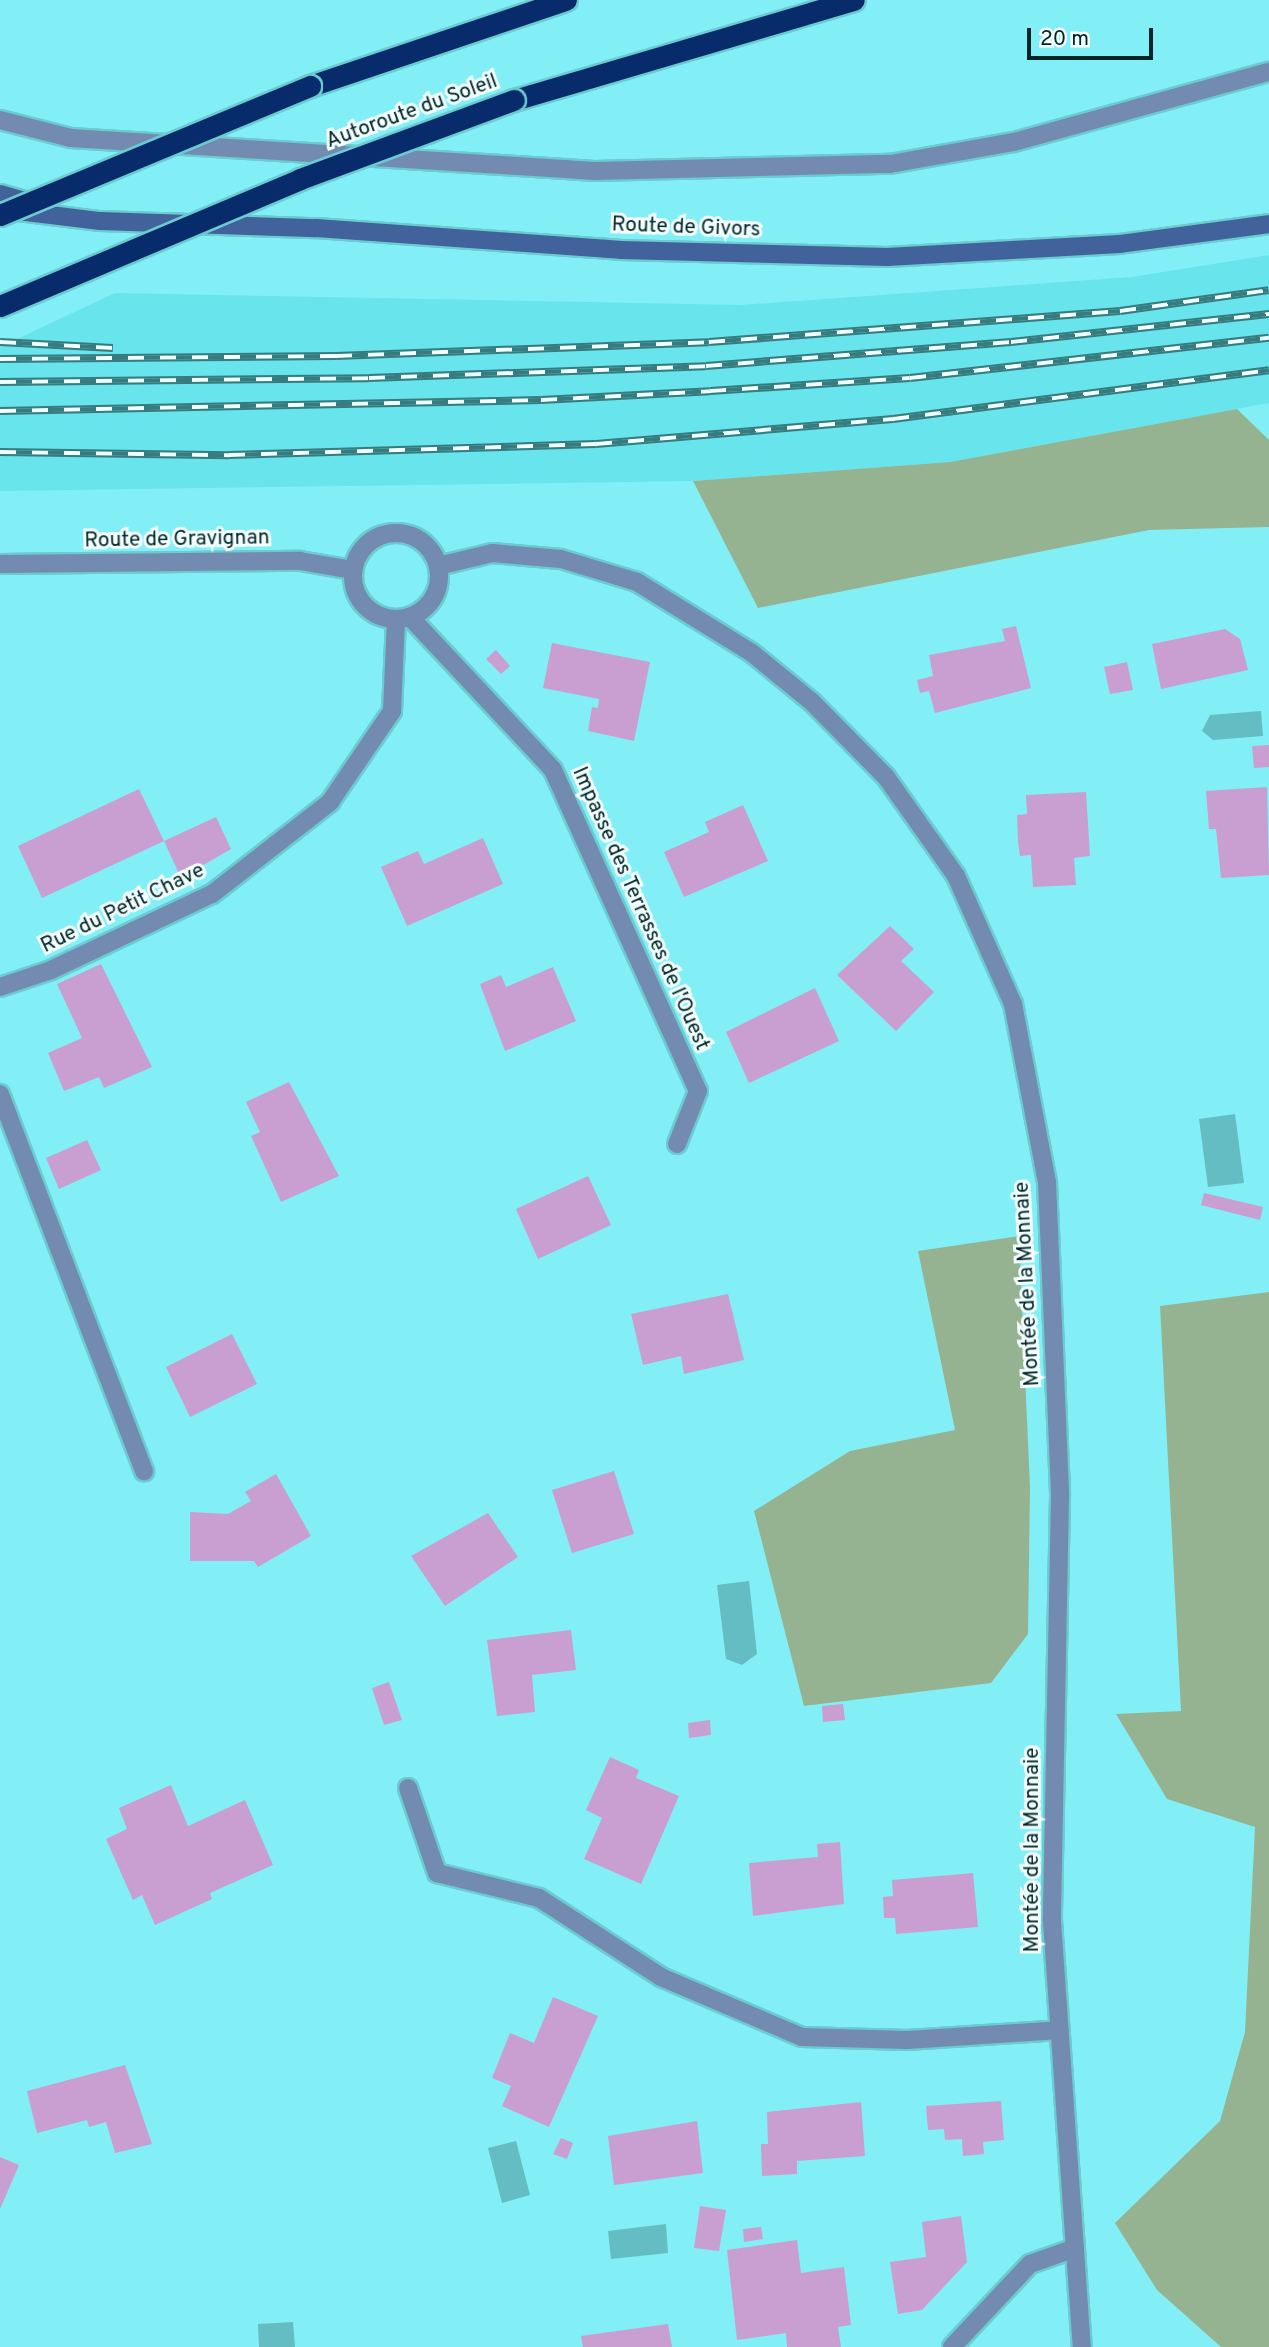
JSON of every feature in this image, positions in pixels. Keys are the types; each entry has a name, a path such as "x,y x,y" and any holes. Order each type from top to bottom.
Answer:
{"highway":[{"path":"0,215 310,86 566,0"},
{"name":"Autoroute du Soleil","path":"0,306 275,189 514,100 854,0"}],"main road":[{"name":"Route de Givors","path":"0,194 100,221"},
{"name":"Route de Givors","path":"0,209 100,221 316,228 621,250 887,257 1120,244 1269,225"}],"street":[{"path":"0,120 71,138 595,171 890,164 1014,142 1269,72"},
{"path":"399,533 421,541 438,566 433,597 403,618 372,611 358,597 353,570 358,556 376,538 399,533"},
{"name":"Montée de la Monnaie","path":"438,566 492,553 561,559 637,582 752,653 812,702 886,777 956,876 1013,1004 1048,1195 1060,1496 1052,1921 1082,2347"},
{"name":"Route de Gravignan","path":"0,564 300,561 353,570"},
{"name":"Rue du Petit Chave","path":"0,987 51,970 212,894 330,802 392,711 403,618"},
{"name":"Impasse des Terrasses de l'Ouest","path":"403,618 553,771 698,1091 677,1144"},
{"path":"0,1094 144,1471"},
{"path":"408,1788 437,1873 539,1898 661,1977 802,2037 907,2040 1059,2030"},
{"path":"952,2347 1030,2264 1075,2248"}],"shaded area":[{"path":"1269,255 1269,403 950,462 693,481 0,491 0,347 115,293 740,305 1132,277"},
{"path":"1261,711 1263,736 1213,740 1202,731 1210,715"},
{"path":"1235,1114 1244,1183 1208,1187 1199,1119"},
{"path":"749,1581 757,1654 742,1665 726,1659 717,1585"},
{"path":"516,2141 530,2195 502,2203 488,2148"},
{"path":"666,2224 668,2253 611,2259 608,2231"},
{"path":"293,2322 295,2347 259,2347 258,2324"}],"green space":[{"path":"1237,409 1269,440 1269,527 1149,530 758,608 693,481 950,462"},
{"path":"1019,1236 1030,1488 1028,1634 991,1683 804,1706 754,1511 850,1451 955,1430 918,1251"},
{"path":"1269,1292 1269,2347 1221,2347 1157,2290 1115,2223 1220,2121 1245,2032 1255,1827 1167,1799 1116,1714 1181,1711 1160,1306"}],"building":[{"path":"1016,626 1031,688 935,713 929,691 920,693 917,680 933,676 929,655 1005,641 1002,629"},
{"path":"1225,629 1240,639 1248,670 1161,689 1152,644"},
{"path":"552,643 650,662 634,741 588,731 592,707 598,708 599,699 543,688"},
{"path":"496,650 510,666 501,674 486,659"},
{"path":"1127,662 1133,690 1110,694 1104,667"},
{"path":"1269,745 1269,767 1254,768 1252,746"},
{"path":"1267,787 1269,875 1221,878 1216,829 1209,829 1206,791"},
{"path":"139,789 164,841 42,898 18,846"},
{"path":"1086,792 1090,856 1074,858 1076,885 1033,887 1031,855 1020,856 1018,842 1017,815 1027,814 1026,795"},
{"path":"743,805 768,861 684,897 664,852 709,832 705,822"},
{"path":"216,817 231,849 181,878 164,841"},
{"path":"483,838 503,884 407,926 381,867 418,851 424,864"},
{"path":"890,926 914,949 901,961 934,992 896,1031 837,975"},
{"path":"101,964 152,1067 104,1088 99,1077 64,1091 48,1053 82,1038 57,984"},
{"path":"553,967 576,1021 505,1051 480,984 501,975 506,987"},
{"path":"815,988 839,1041 749,1083 726,1032"},
{"path":"289,1082 339,1176 281,1202 251,1136 260,1132 246,1102"},
{"path":"87,1140 101,1170 59,1189 46,1158"},
{"path":"588,1176 611,1225 538,1259 516,1209"},
{"path":"1204,1193 1263,1207 1260,1220 1201,1205"},
{"path":"728,1294 744,1360 684,1374 681,1356 643,1365 631,1314"},
{"path":"232,1334 257,1384 190,1417 166,1367"},
{"path":"614,1471 634,1534 572,1553 552,1490"},
{"path":"276,1474 311,1536 258,1567 254,1561 190,1561 190,1512 228,1514 251,1501 245,1492"},
{"path":"488,1513 518,1557 445,1606 411,1556"},
{"path":"571,1630 576,1670 532,1675 535,1712 497,1716 487,1640"},
{"path":"389,1682 402,1720 384,1725 372,1688"},
{"path":"843,1704 845,1720 823,1722 822,1706"},
{"path":"710,1720 711,1735 689,1738 688,1723"},
{"path":"610,1757 639,1770 636,1778 679,1796 641,1884 584,1859 602,1818 586,1810"},
{"path":"171,1785 188,1826 245,1800 273,1865 210,1893 212,1899 155,1925 142,1895 133,1900 106,1839 127,1829 119,1808"},
{"path":"840,1842 844,1904 753,1916 749,1863 818,1857 817,1844"},
{"path":"973,1873 978,1927 896,1934 895,1918 884,1918 883,1897 893,1896 892,1880"},
{"path":"553,1997 598,2016 549,2127 502,2106 511,2086 492,2078 510,2033 534,2043"},
{"path":"125,2065 152,2144 115,2153 106,2122 89,2127 87,2120 37,2133 27,2091"},
{"path":"1001,2101 1004,2140 983,2142 984,2154 963,2156 962,2139 945,2140 944,2129 928,2130 926,2106"},
{"path":"861,2102 865,2156 797,2161 797,2174 762,2176 761,2144 768,2144 767,2112"},
{"path":"697,2121 703,2173 614,2185 608,2136"},
{"path":"561,2138 573,2143 567,2159 553,2154"},
{"path":"0,2157 19,2165 0,2209"},
{"path":"700,2206 726,2210 719,2251 694,2248"},
{"path":"961,2216 967,2262 922,2310 898,2314 890,2262 926,2257 922,2222"},
{"path":"761,2227 763,2239 744,2242 743,2229"},
{"path":"797,2240 801,2273 844,2267 851,2325 838,2327 841,2347 787,2347 786,2333 737,2340 727,2250"},
{"path":"668,2324 672,2347 583,2347 581,2336"}],"railway":[{"path":"0,359 336,356 709,342 1120,311 1269,290"},
{"path":"0,382 369,378 706,366 1011,342 1269,314"},
{"path":"0,411 541,400 710,391 910,378 1269,338"},
{"path":"0,342 113,348"},
{"path":"0,452 229,455 596,444 893,419 1269,370"}]}
